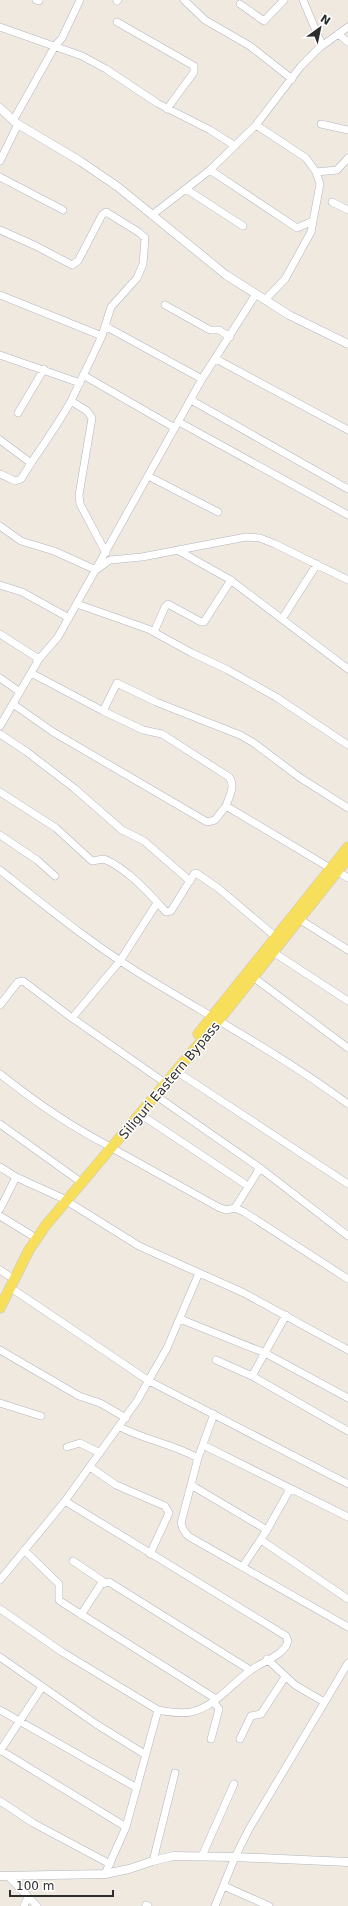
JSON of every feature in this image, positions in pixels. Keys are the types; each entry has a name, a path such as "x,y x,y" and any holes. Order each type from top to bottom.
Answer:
{"main road":[{"name":"Siliguri Eastern Bypass","path":"0,1308 37,1238 65,1200 109,1147 161,1080 253,977 300,918 334,870 348,847"},
{"name":"Siliguri Eastern Bypass","path":"0,1294 31,1235 65,1200 78,1180 140,1114 176,1071 276,937 334,870 348,858"}],"street":[{"path":"0,161 16,122 55,46 62,38 80,0"},
{"path":"184,0 205,20 250,46 292,78"},
{"path":"240,4 264,21 284,0"},
{"path":"303,0 322,45"},
{"path":"117,22 194,66 194,72 167,109"},
{"path":"0,27 82,56 106,69 167,109 210,130 235,146"},
{"path":"152,215 210,170 256,126 301,66 322,45 348,27"},
{"path":"338,34 348,42"},
{"path":"0,108 16,122 80,161 118,187 226,275 289,315 348,344"},
{"path":"321,124 348,130"},
{"path":"256,126 299,152 312,163 320,184 308,238 285,279 265,300"},
{"path":"316,172 337,170 348,158"},
{"path":"210,170 297,228 313,221"},
{"path":"0,177 62,210"},
{"path":"186,189 243,226"},
{"path":"332,202 348,210"},
{"path":"0,230 36,246 72,265 78,261 102,215 106,212 143,235 145,242 140,270 132,286 115,301 111,307 102,336 80,383 54,432 31,462 19,481 0,474"},
{"path":"0,726 39,659 58,638 202,379 216,360 256,294"},
{"path":"0,295 102,336"},
{"path":"165,305 210,330 220,330 230,337"},
{"path":"105,326 202,379"},
{"path":"0,355 44,369 80,383"},
{"path":"216,360 348,430"},
{"path":"18,413 44,369"},
{"path":"83,375 348,515"},
{"path":"191,400 348,490"},
{"path":"71,401 88,412 92,418 79,495 80,504 106,553"},
{"path":"0,440 31,462"},
{"path":"148,476 218,512"},
{"path":"0,526 21,541 58,552 96,570"},
{"path":"96,570 110,560 178,551 246,538 260,538 348,580"},
{"path":"178,551 231,580 348,670"},
{"path":"282,619 317,564"},
{"path":"154,632 165,607 168,604 201,622 204,622 231,580"},
{"path":"0,585 22,592 69,618"},
{"path":"77,604 154,632 192,653 228,670 276,697 348,745"},
{"path":"0,634 39,659"},
{"path":"13,704 54,732 207,822 215,820 226,806 233,784 228,777 162,734 143,730 103,711 31,673"},
{"path":"0,678 20,692"},
{"path":"103,711 115,684 118,684 156,702 240,734 299,777 348,808"},
{"path":"0,734 27,752 74,788 122,830 144,841 190,881"},
{"path":"0,792 56,828 92,861 104,859 120,869 166,912 169,912 194,874 199,875 276,937"},
{"path":"226,806 348,878"},
{"path":"0,835 37,860 55,876"},
{"path":"0,870 81,935 151,981 216,1018 326,1088 348,1104"},
{"path":"72,1018 120,960 157,903"},
{"path":"300,918 348,950"},
{"path":"273,952 348,1001"},
{"path":"253,977 348,1048"},
{"path":"0,1005 18,982 23,981 72,1018 161,1080"},
{"path":"176,1071 348,1184"},
{"path":"0,1074 33,1100 76,1130 218,1207 226,1210 234,1208 244,1212 348,1279"},
{"path":"155,1095 260,1168 348,1236"},
{"path":"140,1114 248,1186"},
{"path":"0,1124 78,1180"},
{"path":"0,1167 16,1177 65,1200 139,1246 286,1315 348,1350"},
{"path":"234,1208 260,1168"},
{"path":"0,1209 16,1177"},
{"path":"0,1216 31,1235"},
{"path":"0,1270 9,1276"},
{"path":"0,1580 65,1501 126,1418 149,1380 180,1319 199,1273"},
{"path":"10,1288 149,1380 348,1484"},
{"path":"252,1376 286,1315"},
{"path":"180,1319 265,1353 348,1398"},
{"path":"0,1350 79,1396 100,1403 126,1418"},
{"path":"216,1360 252,1376 348,1430"},
{"path":"0,1403 41,1416"},
{"path":"214,1414 198,1458 181,1522 183,1530 188,1536 244,1566 348,1627"},
{"path":"120,1426 136,1435 174,1446 198,1458"},
{"path":"68,1446 80,1443 100,1453"},
{"path":"203,1445 348,1518"},
{"path":"90,1467 116,1485 165,1506 168,1509 169,1513 150,1554"},
{"path":"191,1485 267,1530"},
{"path":"244,1566 267,1530 290,1489"},
{"path":"0,1608 62,1652 158,1710 177,1713 192,1712 214,1700 250,1670 284,1649 288,1641 286,1636 65,1501"},
{"path":"261,1540 348,1599"},
{"path":"24,1550 59,1584 59,1600 214,1700 219,1709 211,1739"},
{"path":"73,1561 104,1582 109,1582 250,1670"},
{"path":"81,1615 101,1584 104,1582"},
{"path":"0,1657 96,1724 146,1755"},
{"path":"267,1659 285,1677 324,1702"},
{"path":"215,1906 235,1857 273,1786 348,1663"},
{"path":"240,1739 251,1716 261,1714 285,1677"},
{"path":"42,1687 0,1750 126,1827"},
{"path":"0,1710 137,1788"},
{"path":"106,1874 126,1827 158,1710"},
{"path":"153,1860 175,1773"},
{"path":"202,1856 234,1784"},
{"path":"0,1801 33,1823 110,1864"},
{"path":"3,1878 54,1874 106,1874 129,1869 153,1860 173,1856 348,1862"},
{"path":"3,1878 28,1897 37,1906"},
{"path":"224,1886 269,1906"},
{"path":"24,1906 28,1897"}]}
